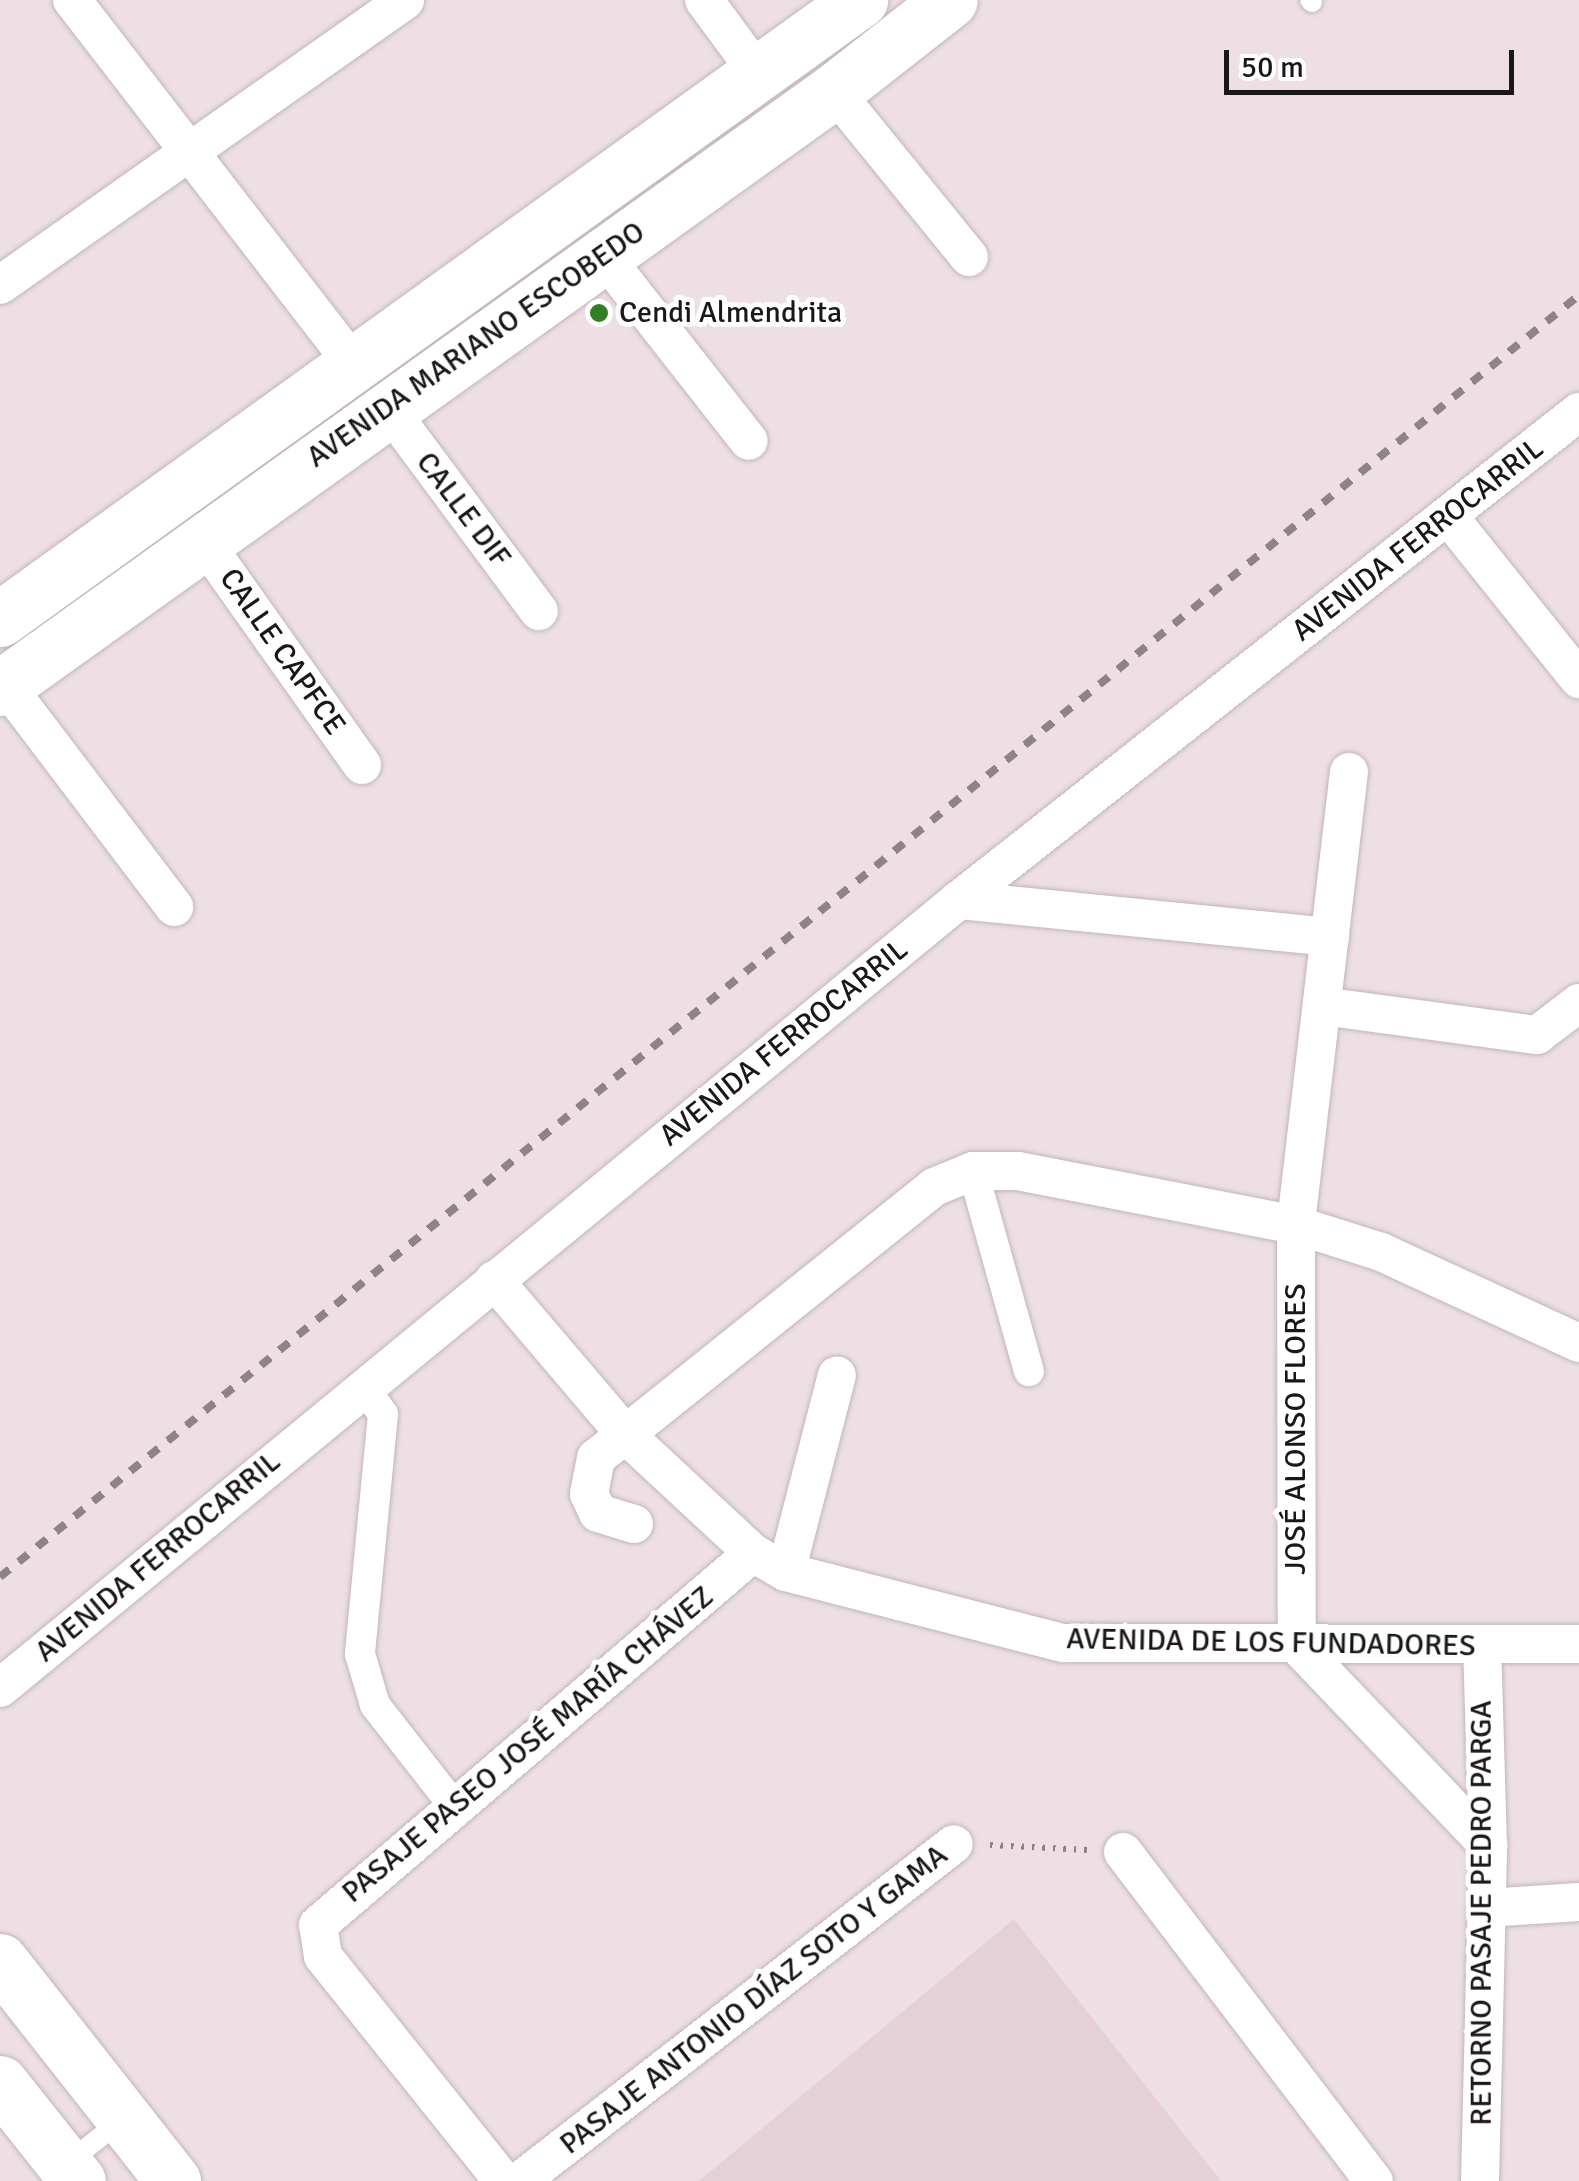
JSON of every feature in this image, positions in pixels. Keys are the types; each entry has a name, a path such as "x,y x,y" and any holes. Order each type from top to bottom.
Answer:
{"main road":[{"name":"AVENIDA MARIANO ESCOBEDO","path":"0,619 860,0"},
{"name":"AVENIDA MARIANO ESCOBEDO","path":"2,686 834,91 950,0"},
{"path":"0,1961 173,2181"},
{"path":"0,2084 63,2176"}],"street":[{"path":"72,0 354,365"},
{"path":"704,0 758,72"},
{"path":"0,285 392,4"},
{"path":"834,91 968,257"},
{"path":"603,255 748,442"},
{"name":"CALLE DIF","path":"388,408 539,611"},
{"name":"AVENIDA FERROCARRIL","path":"0,1688 959,900 1579,412"},
{"path":"1448,517 1579,678"},
{"name":"CALLE CAPFCE","path":"202,540 362,765"},
{"path":"2,686 174,906"},
{"name":"JOSÉ ALONSO FLORES","path":"1297,1645 1296,1225 1349,772"},
{"path":"959,900 1330,937"},
{"path":"1322,1006 1537,1035 1579,1003"},
{"path":"634,1524 598,1513 589,1494 596,1458 934,1186 973,1171 1018,1170 1296,1225 1381,1252 1571,1328"},
{"path":"973,1171 1029,1370"},
{"name":"AVENIDA DE LOS FUNDADORES","path":"494,1280 627,1436 753,1553 786,1572 1063,1643 1579,1644"},
{"path":"786,1572 837,1375"},
{"path":"364,1386 383,1414 360,1654 375,1705 457,1810"},
{"name":"PASAJE PASEO JOSÉ MARÍA CHÁVEZ","path":"503,2181 323,1956 318,1925 753,1553"},
{"path":"1297,1645 1488,1846"},
{"name":"RETORNO PASAJE PEDRO PARGA","path":"1480,2181 1488,1846 1482,1646"},
{"name":"PASAJE ANTONIO DÍAZ SOTO Y GAMA","path":"520,2181 954,1844"},
{"path":"1123,1852 1374,2181"},
{"path":"1486,1908 1579,1902"}],"lane":[{"path":"63,2176 123,2118"}],"path":[{"name":"PASAJE ANTONIO DÍAZ SOTO Y GAMA","path":"954,1844 1123,1852"}],"shaded area":[{"path":"1014,1919 1221,2181 699,2181"}],"railway":[{"path":"0,1577 1579,295"}],"place":[{"name":"Cendi Almendrita","path":"599,313"}]}
